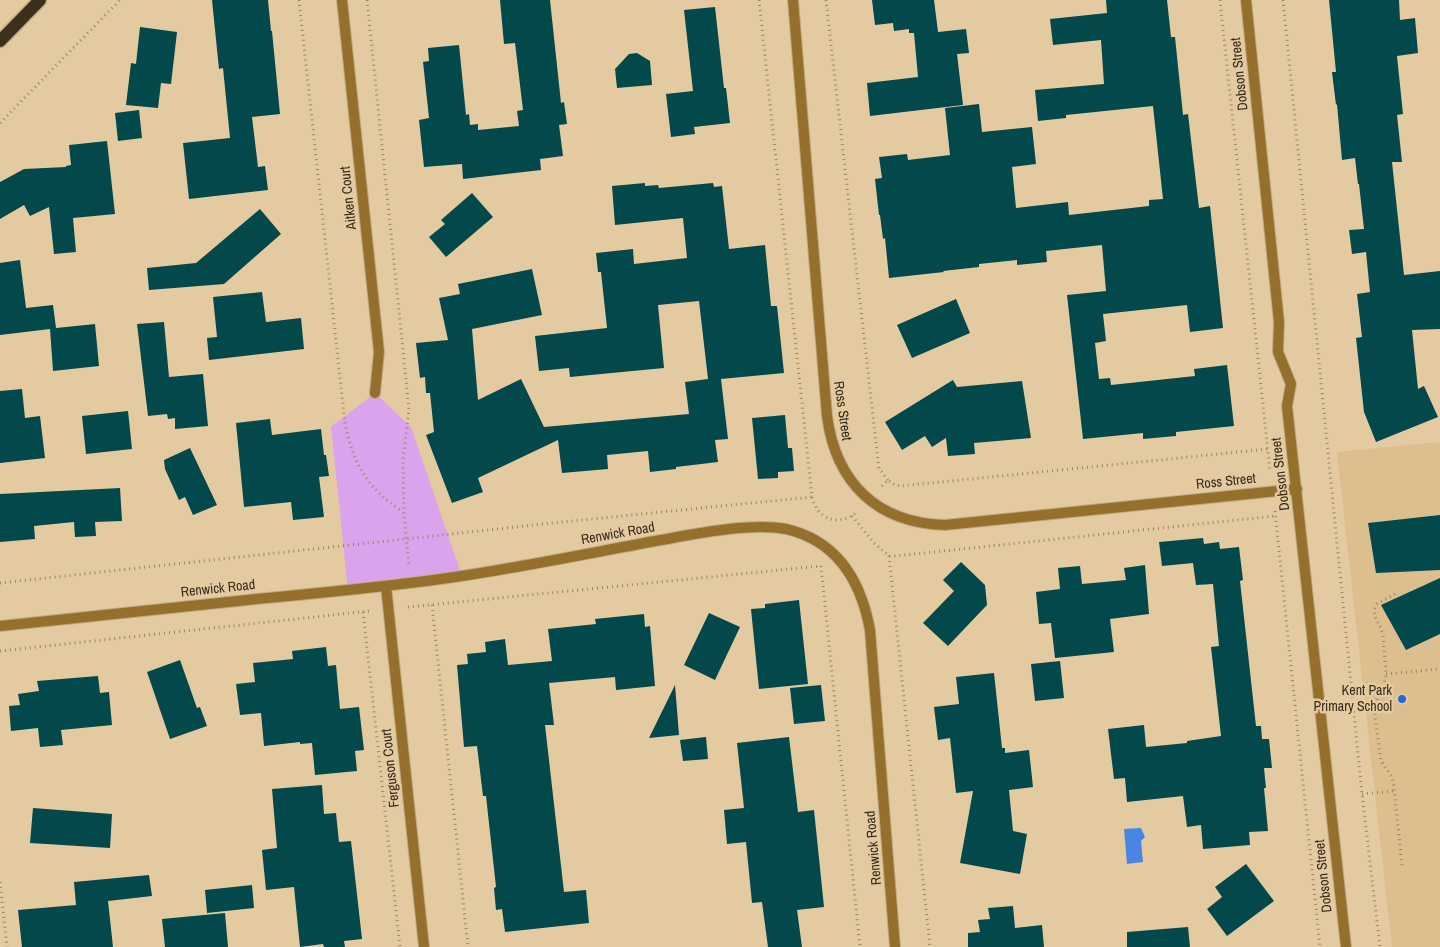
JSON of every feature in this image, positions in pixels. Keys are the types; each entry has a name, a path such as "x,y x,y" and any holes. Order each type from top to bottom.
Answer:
{"main road":[{"path":"0,41 40,0"}],"street":[{"name":"Aitken Court","path":"342,0 379,352 375,393"},
{"name":"Ross Street","path":"793,0 829,433 842,467 861,492 875,504 908,520 926,524 945,524 1297,489"},
{"name":"Dobson Street","path":"1246,0 1280,322 1278,352 1291,384 1287,406 1346,947"},
{"name":"Renwick Road","path":"0,626 386,586 470,574 693,535 770,526 804,535 831,551 853,577 863,599 870,630 895,947"},
{"name":"Ferguson Court","path":"386,586 424,947"}],"path":[{"path":"0,123 120,0"},
{"path":"299,0 345,424 349,443 368,482 387,500 404,512"},
{"path":"367,0 409,409 404,454 404,512 410,569"},
{"path":"759,0 812,497 818,511 825,517 834,520 852,516 861,509"},
{"path":"826,0 879,468 888,480 895,485 901,486 1268,449"},
{"path":"1220,0 1270,470"},
{"path":"1283,0 1362,794 1380,947"},
{"path":"879,490 888,480"},
{"path":"0,584 812,497"},
{"path":"1275,511 1320,947"},
{"path":"852,516 874,543 889,556 930,947"},
{"path":"889,556 1275,516"},
{"path":"832,526 834,520"},
{"path":"408,607 828,565"},
{"path":"821,566 860,947"},
{"path":"1395,594 1377,604 1374,610 1382,635 1386,674 1384,686 1375,706 1375,716 1381,761 1392,777 1402,865"},
{"path":"432,605 468,947"},
{"path":"0,650 370,611"},
{"path":"363,612 400,947"},
{"path":"1386,674 1440,669"},
{"path":"1362,794 1394,791"},
{"path":"0,882 7,947"}],"shaded area":[{"path":"375,393 411,427 462,576 348,590 331,427"},
{"name":"Kent Park Primary School","path":"1440,442 1440,947 1392,947 1337,452"}],"water":[{"path":"1141,828 1145,837 1141,841 1143,862 1127,864 1124,829"}],"building":[{"path":"212,0 268,0 280,114 252,117 258,167 265,166 268,190 189,199 183,143 230,138 223,68 219,69"},
{"path":"500,0 550,0 561,103 564,102 567,124 559,125 563,156 540,159 541,170 463,179 462,164 424,167 419,120 429,118 423,62 429,61 428,48 459,45 466,115 469,114 470,125 478,124 478,130 519,126 517,111 523,110 515,43 504,44"},
{"path":"872,0 934,0 938,32 966,29 969,53 957,54 963,105 870,116 867,83 918,77 914,33 909,33 909,29 894,31 893,23 875,25"},
{"path":"1106,0 1167,0 1171,37 1175,37 1183,115 1188,114 1199,208 1210,206 1223,328 1190,332 1187,305 1103,314 1106,341 1095,343 1099,379 1110,378 1111,385 1195,376 1194,369 1227,365 1234,426 1176,432 1176,436 1143,439 1143,433 1083,439 1067,295 1106,291 1102,245 1046,251 1047,262 1017,265 1017,260 979,264 979,267 944,272 889,278 885,238 883,239 875,179 882,178 879,157 907,154 908,160 950,155 945,108 979,104 982,132 1032,127 1036,164 1012,167 1016,208 1068,202 1069,215 1149,206 1149,200 1163,199 1153,106 1066,115 1066,118 1038,121 1035,90 1104,84 1101,40 1053,45 1050,19 1107,13"},
{"path":"1329,0 1399,0 1400,20 1415,18 1418,53 1397,56 1403,114 1397,115 1402,162 1392,162 1404,275 1440,271 1440,329 1412,330 1418,389 1424,386 1438,417 1376,442 1364,412 1356,338 1362,337 1357,294 1370,292 1366,252 1352,254 1349,230 1364,229 1355,158 1342,160 1332,72 1336,72"},
{"path":"715,7 730,123 694,127 695,134 671,137 666,94 693,91 684,10"},
{"path":"140,27 177,32 171,84 161,83 158,108 126,105 131,63 136,64"},
{"path":"637,53 650,61 652,85 617,88 615,69 629,54"},
{"path":"139,110 142,138 118,141 115,113"},
{"path":"107,141 115,214 73,218 76,252 54,254 49,207 30,216 24,205 0,219 0,182 24,169 66,167 71,165 69,145"},
{"path":"645,183 645,186 658,185 659,188 713,183 714,187 722,186 729,249 765,245 771,306 777,306 784,373 721,379 728,439 715,440 718,462 650,472 648,451 607,455 608,469 562,473 558,440 478,478 483,492 452,503 426,435 434,432 430,393 426,393 425,377 420,378 416,343 448,340 439,298 460,294 458,284 532,269 542,315 472,329 478,400 521,379 544,427 689,414 685,382 708,379 699,301 658,305 664,368 570,377 569,368 539,371 535,336 607,328 601,272 598,272 596,253 633,249 634,264 687,258 683,218 615,225 612,186"},
{"path":"472,193 493,217 446,257 429,237 445,224 441,220"},
{"path":"260,209 281,234 224,284 149,290 147,268 196,263"},
{"path":"20,260 26,308 53,305 56,328 95,324 99,366 53,371 50,329 0,335 0,263"},
{"path":"262,292 266,322 301,318 304,349 209,360 207,338 217,337 213,297"},
{"path":"956,299 970,333 912,358 897,325"},
{"path":"164,322 169,377 203,374 208,426 175,429 175,418 168,419 167,414 148,416 137,324"},
{"path":"953,380 957,387 1022,381 1031,438 974,443 975,454 948,456 946,438 932,447 925,436 902,450 885,422"},
{"path":"22,389 25,418 40,416 45,458 0,463 0,391"},
{"path":"128,411 132,449 86,454 82,416"},
{"path":"785,415 788,448 792,448 794,471 778,472 778,478 758,479 752,418"},
{"path":"270,419 272,435 321,429 329,476 319,477 324,517 293,520 291,502 244,507 236,423"},
{"path":"190,448 217,505 193,515 185,497 179,500 165,469 164,460"},
{"path":"120,488 122,521 95,522 96,536 75,537 74,522 34,526 35,539 0,542 0,494"},
{"path":"1440,515 1440,570 1376,573 1368,523"},
{"path":"1203,538 1204,544 1219,542 1220,549 1239,547 1243,580 1240,581 1256,726 1261,726 1262,739 1269,739 1272,768 1264,768 1268,831 1249,832 1250,845 1203,849 1201,825 1187,827 1183,796 1127,802 1125,778 1114,779 1108,729 1144,725 1146,747 1187,743 1187,741 1221,736 1211,647 1219,646 1213,584 1196,585 1193,563 1162,566 1159,542"},
{"path":"961,562 985,585 987,605 948,646 923,623 954,591 943,580"},
{"path":"1145,565 1149,614 1110,619 1114,652 1055,658 1051,623 1039,624 1036,592 1060,589 1058,568 1080,566 1082,584 1126,580 1124,568"},
{"path":"1440,578 1440,634 1406,650 1381,605"},
{"path":"799,600 808,684 759,689 751,609 765,608 765,604"},
{"path":"709,613 740,627 715,680 684,665"},
{"path":"644,614 645,627 650,626 655,686 616,690 615,677 549,683 554,725 545,725 564,892 586,890 589,923 505,932 502,909 496,910 494,888 496,887 486,796 483,796 477,746 464,747 457,665 468,664 467,654 486,652 485,642 505,639 508,665 552,661 548,629 596,624 595,619"},
{"path":"326,647 328,666 336,665 340,709 359,707 364,750 355,751 357,771 315,775 312,743 300,744 300,742 264,746 261,713 240,715 236,684 255,682 253,663 293,659 292,651"},
{"path":"180,660 197,708 200,707 207,726 170,739 147,672"},
{"path":"1060,661 1064,698 1035,701 1031,664"},
{"path":"994,673 1002,748 1005,748 1005,753 1029,750 1033,787 1009,790 1013,831 1027,834 1020,874 960,863 973,791 956,793 950,738 938,740 934,707 959,704 956,677"},
{"path":"98,676 100,693 109,692 112,725 61,730 63,745 40,747 38,728 11,731 9,706 20,705 18,694 39,691 37,681"},
{"path":"675,685 679,735 649,738"},
{"path":"821,685 825,721 794,724 790,688"},
{"path":"706,737 708,759 683,761 680,740"},
{"path":"789,737 798,812 814,810 824,907 797,910 802,947 768,947 762,902 752,903 746,842 727,844 724,810 744,808 737,743"},
{"path":"322,785 324,814 336,813 339,842 351,841 362,939 344,941 345,947 324,947 323,944 300,947 294,887 266,890 262,850 277,848 272,789"},
{"path":"33,808 112,814 110,848 30,843"},
{"path":"1246,864 1274,901 1227,936 1207,909 1222,897 1215,887"},
{"path":"149,875 152,896 108,901 113,947 22,947 18,910 76,905 74,882"},
{"path":"252,885 254,908 207,913 205,890"},
{"path":"1013,906 1015,928 1042,925 1044,947 968,947 968,933 980,932 978,920 990,919 988,908"},
{"path":"225,913 228,947 165,947 162,919"},
{"path":"1188,927 1190,947 1127,947 1127,932"}],"place":[{"name":"Kent Park Primary School","path":"1402,699"}]}
